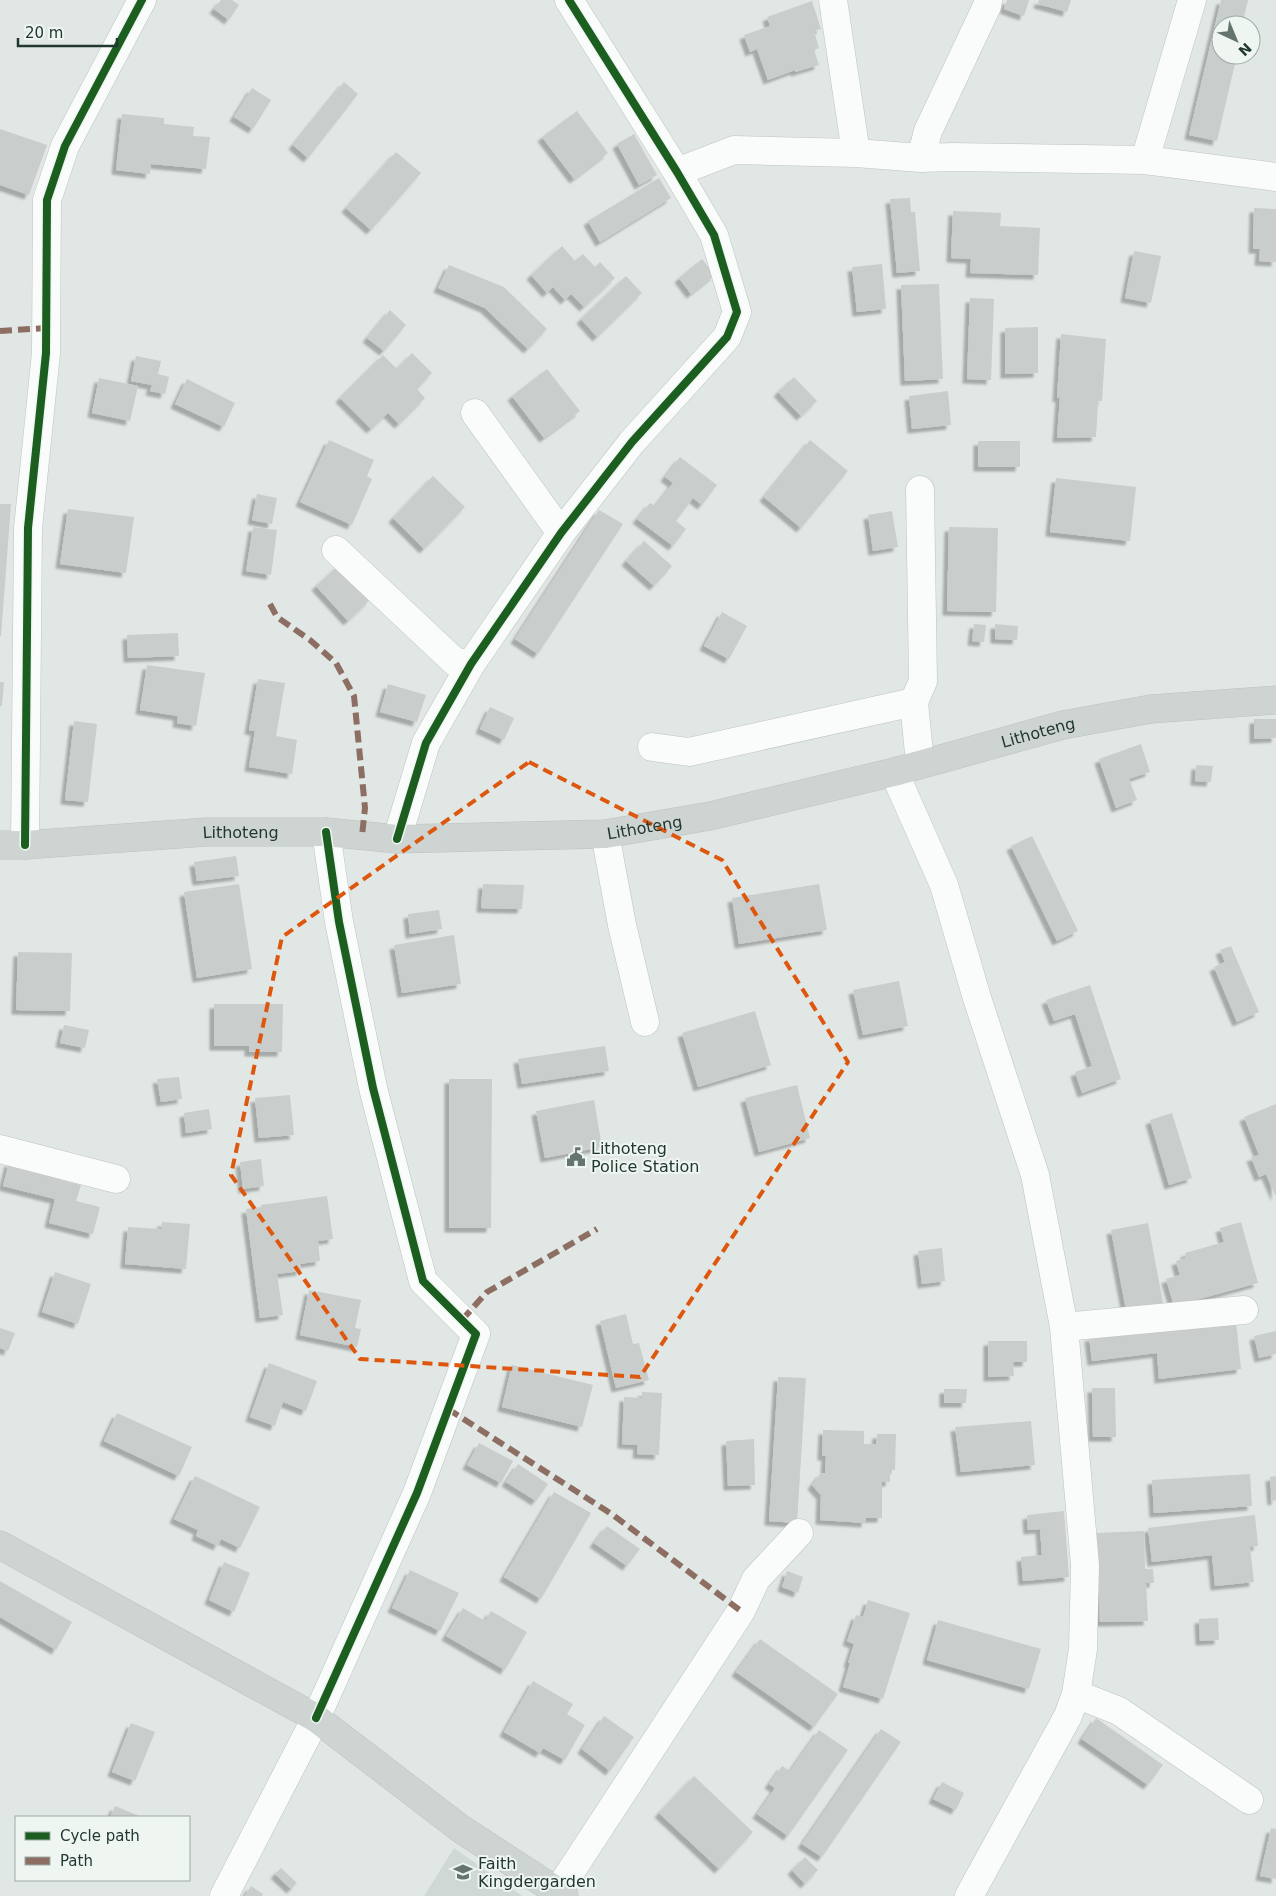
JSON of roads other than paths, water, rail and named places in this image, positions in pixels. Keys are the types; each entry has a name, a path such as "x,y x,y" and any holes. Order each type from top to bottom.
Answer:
{"main road":[{"name":"Lithoteng","path":"13,845 207,832 326,832 396,839 605,834 710,816 894,772 1063,725 1151,709 1276,700"},
{"path":"0,1546 316,1718 460,1829 561,1894"}],"street":[{"path":"13,845 28,528 46,353 47,200 65,146 142,0"},
{"path":"396,839 426,744 471,664 561,532 632,442 727,337 737,312 714,235 677,172 569,0"},
{"path":"834,0 856,153"},
{"path":"921,158 928,131 987,6 988,0"},
{"path":"1145,160 1192,0"},
{"path":"677,172 734,150 856,153 921,158 1145,160 1276,178"},
{"path":"475,413 561,532"},
{"path":"920,490 923,681 914,702 920,764"},
{"path":"336,550 455,662 471,664"},
{"path":"652,747 689,752 914,702"},
{"path":"894,772 944,885 977,998 1035,1175 1064,1327 1085,1565 1083,1649 1076,1694 1064,1725 969,1896"},
{"path":"224,1896 316,1718 417,1493 476,1334 424,1281 374,1088 339,922 326,832"},
{"path":"605,834 622,925 645,1022"},
{"path":"0,1149 116,1179"},
{"path":"1064,1327 1244,1310"},
{"path":"561,1894 741,1611 756,1579 799,1533"},
{"path":"1076,1694 1119,1711 1249,1800"}],"place":[{"name":"Lithoteng Police Station","path":"576,1157"},
{"name":"Faith Kingdergarden","path":"463,1872"}]}
